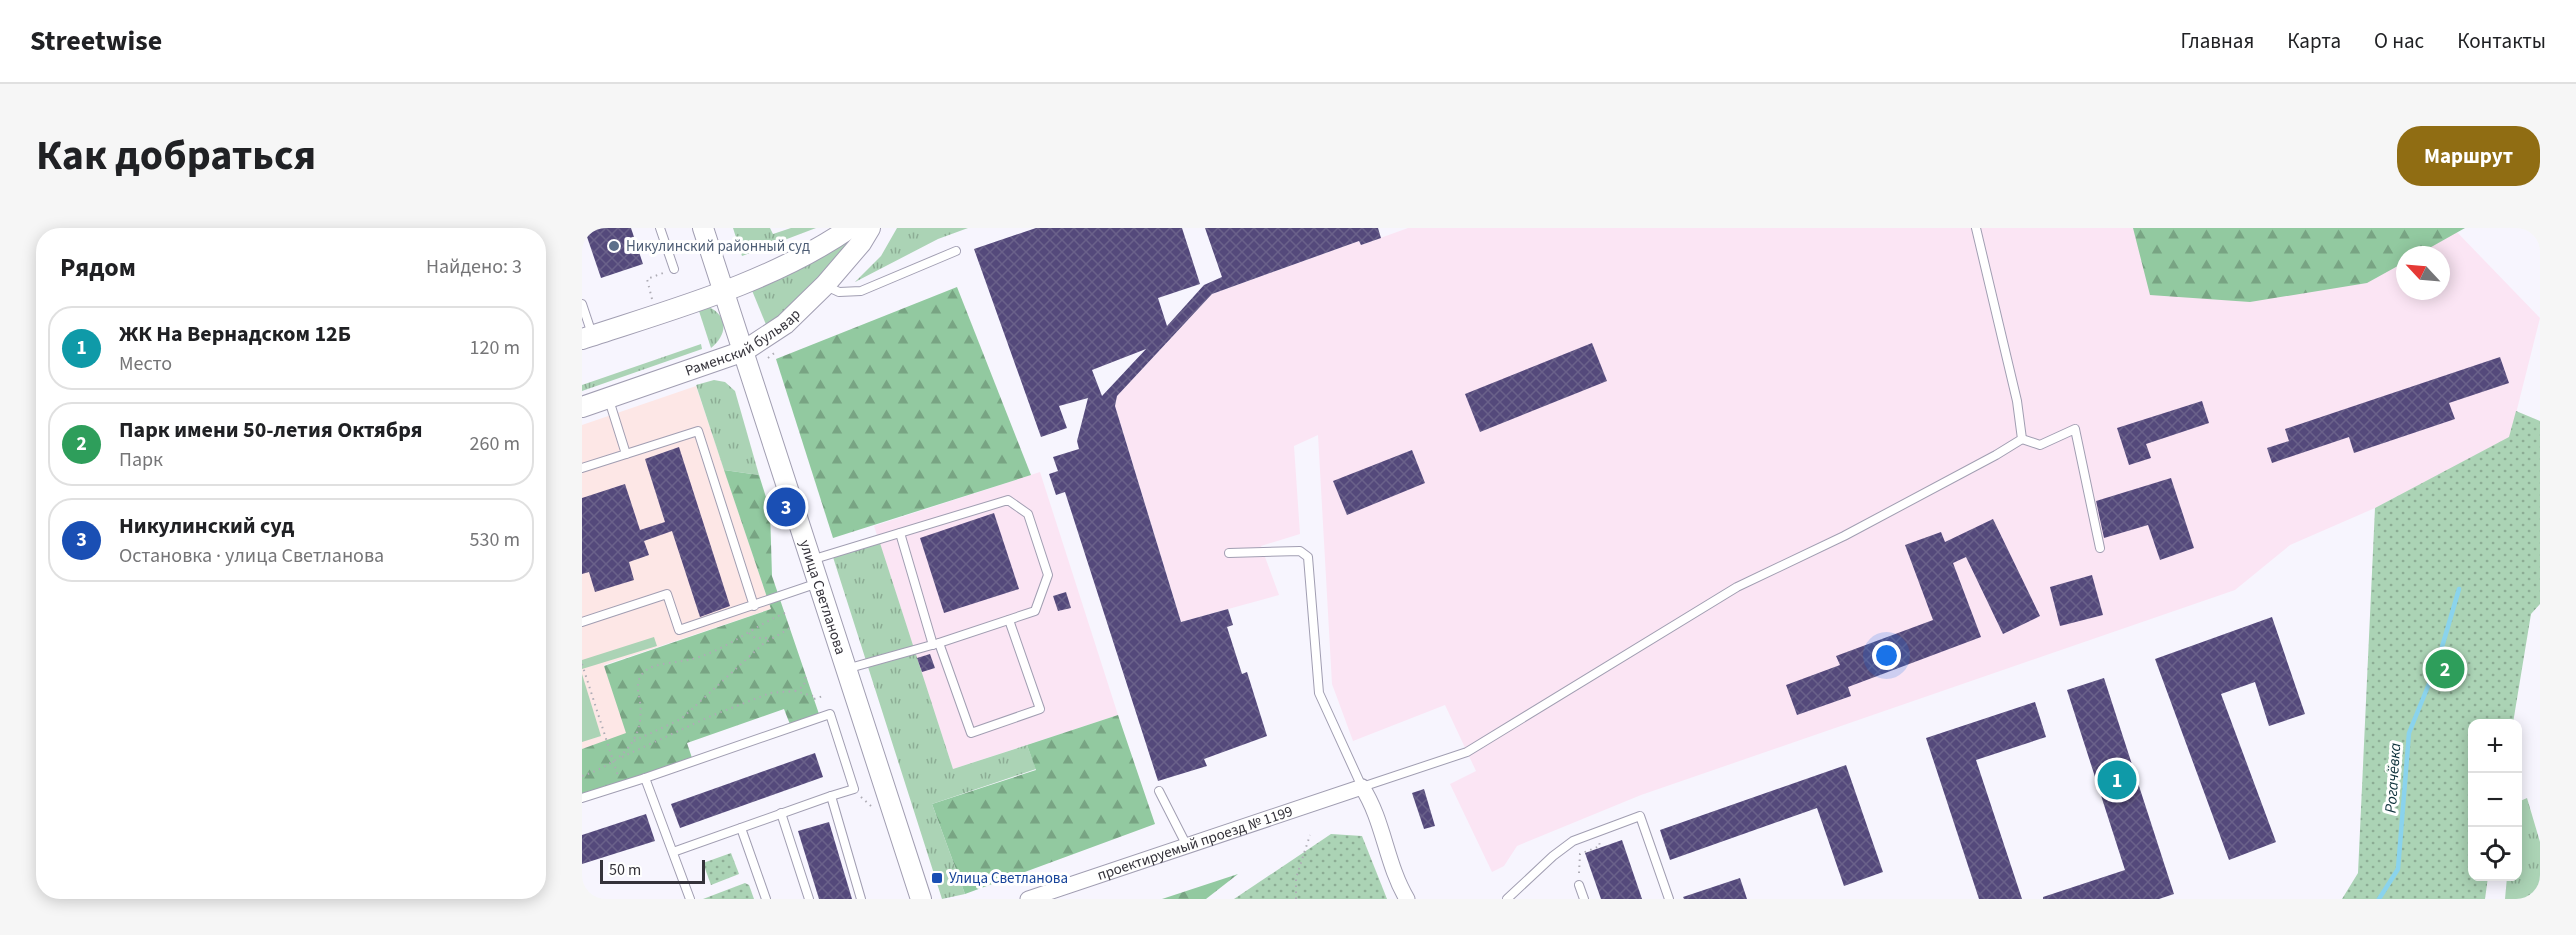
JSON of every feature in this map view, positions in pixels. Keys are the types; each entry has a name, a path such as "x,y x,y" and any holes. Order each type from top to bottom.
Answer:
{"street":[{"name":"улица Светланова","path":"703,228 921,899"},
{"path":"587,337 724,291 819,250 850,228"},
{"name":"Раменский бульвар","path":"582,407 744,351 785,324 825,285 861,243 870,228"},
{"path":"1362,787 1374,808 1394,870 1407,899"},
{"name":"проектируемый проезд № 1199","path":"1028,899 1362,787"}],"lane":[{"path":"660,228 674,269"},
{"path":"1976,228 2017,401 2022,439"},
{"path":"825,285 839,292 861,291 956,251"},
{"path":"582,304 587,337"},
{"path":"608,399 626,454"},
{"path":"2022,439 2040,445 2075,429 2100,548"},
{"path":"582,468 698,431 754,606"},
{"path":"1229,553 1300,551 1308,557 1319,693 1362,787 1467,752 1737,588 1844,536 2022,439"},
{"path":"811,560 1008,500 1028,514 1048,575 1035,611 936,644 845,670"},
{"path":"900,533 936,644 971,733 1040,709 1009,620"},
{"path":"582,622 667,594 679,630 818,583"},
{"path":"582,798 830,714 854,789 674,852"},
{"path":"645,778 690,899"},
{"path":"1159,791 1187,846"},
{"path":"831,796 861,899"},
{"path":"781,813 809,899"},
{"path":"1507,899 1552,856 1573,841 1640,816 1669,899"},
{"path":"741,828 766,899"},
{"path":"1578,885 1584,899"}],"path":[{"path":"652,298 647,279 674,269"},
{"path":"634,741 640,717 638,684 643,673 655,666 681,663 717,651 764,622 785,613"},
{"path":"582,776 614,763 634,741 681,719 771,638 790,628"},
{"path":"749,632 755,638 771,638"},
{"path":"582,664 621,785"},
{"path":"795,691 804,686 806,674"},
{"path":"617,760 641,747 770,693 795,691 813,697 823,696"},
{"path":"854,789 876,812"},
{"path":"1296,899 1296,878 1310,835"},
{"path":"1578,885 1580,854 1600,845"}],"shaded area":[{"path":"1408,228 2453,228 2540,318 2510,437 2375,508 2290,545 2235,590 1641,795 1517,846 1504,866 1492,872 1450,784 1476,771 1445,705 1353,741 1332,684 1318,435 1294,446 1300,534 1261,546 1279,595 1181,622 1115,406 1117,396 1212,294 1359,241 1361,245"},
{"path":"696,386 771,609 604,665 627,734 582,749 582,425"},
{"path":"1040,472 1118,715 953,769 874,526"}],"green space":[{"path":"733,228 770,228 773,234 791,228 816,228 742,256"},
{"path":"863,228 820,279 767,327 751,288"},
{"path":"897,228 968,228 938,239 855,282 881,256"},
{"path":"2133,228 2465,228 2433,246 2396,246 2396,267 2367,283 2250,302 2150,295"},
{"path":"957,287 1031,475 833,538 776,359"},
{"path":"709,307 720,316 724,326 720,338 711,348 698,308"},
{"path":"701,344 702,349 582,391 582,385"},
{"path":"714,380 725,382 735,391 759,475 724,470 696,385"},
{"path":"2516,411 2540,421 2540,604 2531,614 2514,719 2468,719 2468,881 2487,881 2485,899 2342,899 2358,873 2375,508 2509,437"},
{"path":"724,470 759,475 770,510 772,576 820,717 791,727 784,709 687,743 693,761 582,798 582,749 626,733 604,666 771,609"},
{"path":"879,540 953,769 1027,745 1036,769 932,804 965,894 942,899 832,554"},
{"path":"654,637 657,646 582,669 582,660"},
{"path":"582,674 601,736 582,742"},
{"path":"1118,715 1155,824 965,894 932,804 1036,770 1027,745"},
{"path":"2527,798 2540,842 2540,899 2505,899 2507,881 2522,881 2522,800"},
{"path":"1331,834 1362,836 1387,899 1234,899"},
{"path":"731,853 739,874 711,885 703,863"},
{"path":"1238,874 1206,899 1162,899"},
{"path":"745,883 749,885 754,899 703,899"}],"building":[{"name":"Никулинский районный суд","path":"584,228 631,228 643,264 601,278"},
{"path":"1036,228 1182,228 1200,284 1158,298 1167,326 1204,285 1222,277 1205,228 1378,228 1381,238 1361,245 1359,241 1212,294 1117,396 1115,406 1181,622 1228,609 1233,625 1227,627 1242,674 1247,672 1267,736 1204,759 1207,766 1158,781 1065,492 1056,495 1049,474 1058,471 1053,457 1079,449 1077,441 1088,398 1059,406 1067,428 1041,437 974,249","holes":["1146,349 1102,396 1092,370"]},
{"path":"1592,343 1607,381 1480,432 1465,394"},
{"path":"2500,357 2509,383 2449,403 2455,419 2354,453 2349,437 2272,463 2267,448 2289,441 2285,429"},
{"path":"2202,401 2209,423 2146,444 2151,458 2129,465 2117,428"},
{"path":"679,447 730,606 700,617 672,531 644,541 649,555 629,562 634,580 595,592 589,572 582,574 582,498 625,484 640,530 665,522 645,459"},
{"path":"1412,450 1425,483 1347,515 1333,481"},
{"path":"2171,478 2194,548 2160,560 2148,525 2104,538 2096,501"},
{"path":"994,513 1019,589 944,613 920,538"},
{"path":"1993,519 2040,616 2003,634 1966,557 1953,563 1981,637 1848,687 1851,696 1797,715 1786,685 1840,665 1836,656 1933,620 1905,545 1941,532 1945,542"},
{"path":"2092,575 2103,615 2060,626 2050,587"},
{"path":"1066,592 1071,608 1058,611 1053,596"},
{"path":"2272,617 2305,714 2269,726 2255,682 2221,694 2276,842 2229,860 2155,659"},
{"path":"930,654 935,668 922,672 917,658"},
{"path":"2104,678 2174,894 2159,899 2043,899 2043,897 2125,870 2067,690"},
{"path":"2035,702 2046,737 1976,760 2022,899 1979,899 1926,738"},
{"path":"815,753 823,777 680,828 671,804"},
{"path":"1846,765 1883,872 1844,886 1817,808 1670,860 1660,830"},
{"path":"1424,789 1435,826 1424,829 1412,793"},
{"path":"646,814 655,841 582,864 582,835"},
{"path":"829,822 852,899 819,899 798,831"},
{"path":"1622,840 1642,899 1601,899 1585,853"},
{"path":"1740,878 1747,899 1684,899 1683,897"}],"waterway":[{"name":"Рогачёвка","path":"2379,899 2398,869 2409,733 2437,664 2459,589"}],"place":[{"name":"Никулинский районный суд","path":"614,246"},
{"name":"Никулинский суд","path":"786,507"},
{"name":"Парк имени 50-летия Октября","path":"2445,669"},
{"name":"ЖК На Вернадском 12Б","path":"2117,780"},
{"name":"Улица Светланова","path":"937,878"}]}
